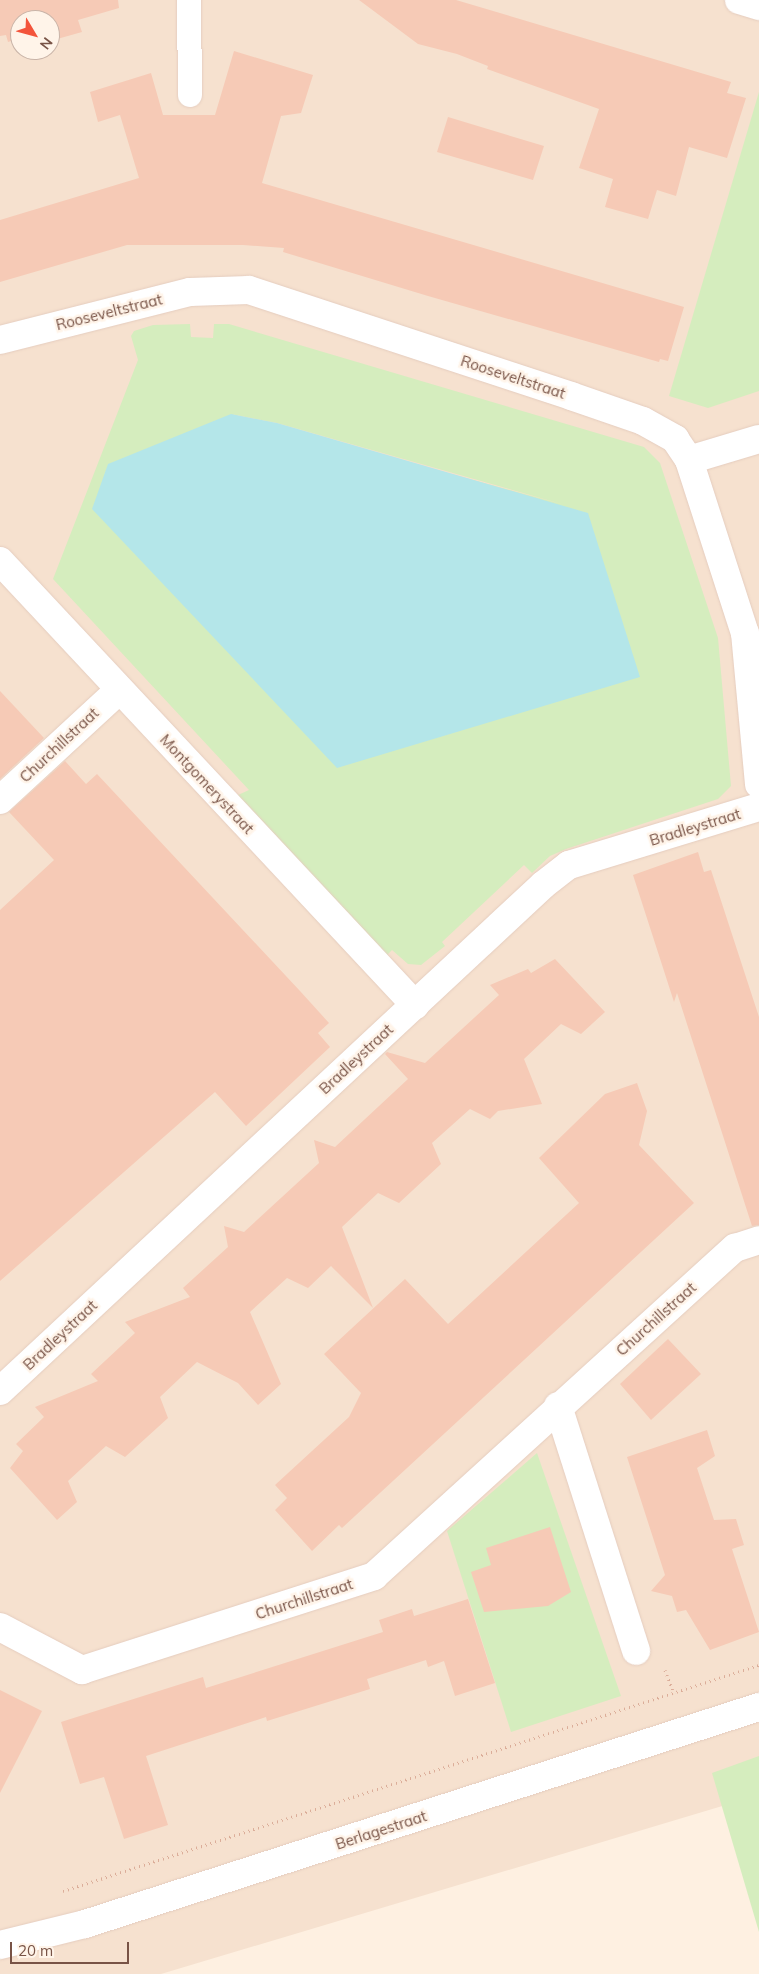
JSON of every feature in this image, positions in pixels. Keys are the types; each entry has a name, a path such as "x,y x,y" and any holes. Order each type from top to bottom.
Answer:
{"street":[{"path":"740,0 759,6"},
{"name":"Rooseveltstraat","path":"0,340 190,292 249,290 643,421 675,439 688,460 745,632 759,784"},
{"path":"688,460 759,439"},
{"name":"Montgomerystraat","path":"0,561 415,1005"},
{"name":"Churchillstraat","path":"0,800 119,690"},
{"name":"Bradleystraat","path":"0,1391 543,885 570,865 759,807"},
{"name":"Churchillstraat","path":"0,1628 82,1670 374,1576 558,1406 735,1248 759,1240"},
{"path":"558,1406 636,1651"},
{"name":"Berlagestraat","path":"0,1946 85,1924 759,1707"}],"lane":[{"path":"190,0 190,95"}],"path":[{"path":"58,1893 759,1665"}],"shaded area":[{"path":"0,0 759,0 759,1795 161,1974 0,1974"}],"green space":[{"path":"759,92 759,391 708,408 669,396"},
{"path":"190,324 191,337 213,338 214,324 229,324 644,447 660,463 718,638 731,786 718,799 566,849 550,856 532,873 524,865 442,942 445,946 421,965 408,964 392,950 387,955 238,795 249,790 53,579 138,360 131,336 134,331 153,325","holes":["231,414 277,423 565,505"]},
{"path":"537,1453 621,1696 511,1732 447,1531"},
{"path":"759,1756 759,1932 712,1773"}],"water":[{"path":"231,414 277,423 588,513 640,677 337,768 92,509 108,464"}],"building":[{"path":"0,0 118,0 119,8 78,20 82,32 60,38 60,10 10,10 10,41 8,42 6,35 0,36"},
{"path":"359,0 456,0 731,82 727,93 746,98 727,158 689,147 676,196 657,190 648,219 605,207 613,179 579,168 599,109 487,69 488,66 457,54 418,44"},
{"path":"234,51 313,75 301,113 281,116 262,183 684,307 668,361 660,359 659,362 428,296 283,252 284,248 243,245 127,245 0,282 0,220 139,178 120,115 98,122 90,92 151,73 163,115 215,115"},
{"path":"448,117 544,146 533,180 437,152"},
{"path":"0,691 44,738 0,779"},
{"path":"65,761 86,784 97,774 300,991 329,1023 318,1033 330,1047 246,1126 215,1092 0,1281 0,910 54,860 9,812"},
{"path":"698,852 704,872 711,870 759,1017 759,1225 752,1226 677,993 674,1002 633,875"},
{"path":"555,959 605,1012 581,1034 561,1024 524,1059 542,1104 498,1111 490,1119 470,1109 432,1143 441,1164 399,1203 378,1193 342,1227 373,1308 331,1266 308,1288 287,1278 250,1312 281,1384 258,1405 238,1383 197,1362 160,1397 168,1418 125,1457 106,1446 68,1481 77,1502 57,1520 10,1468 23,1451 16,1444 44,1417 35,1407 98,1381 91,1374 135,1333 125,1322 190,1297 183,1288 228,1247 224,1226 244,1232 319,1163 314,1140 335,1147 408,1079 385,1054 387,1052 425,1063 499,995 490,985 528,969 531,973"},
{"path":"637,1083 647,1111 639,1145 694,1203 342,1528 339,1525 312,1551 275,1510 287,1498 275,1485 349,1417 361,1393 324,1354 405,1279 448,1324 579,1203 539,1158 605,1094"},
{"path":"668,1339 701,1374 651,1420 620,1384"},
{"path":"707,1430 715,1456 697,1468 714,1520 736,1519 744,1545 732,1549 759,1632 710,1650 686,1610 677,1612 672,1596 651,1591 665,1575 627,1457"},
{"path":"550,1527 571,1592 548,1606 484,1612 471,1572 491,1565 486,1548"},
{"path":"468,1599 495,1683 455,1696 444,1661 428,1667 426,1660 367,1679 370,1689 267,1721 266,1717 146,1756 168,1825 124,1839 104,1777 80,1784 61,1722 203,1677 206,1688 383,1632 379,1620 412,1609 414,1616"},
{"path":"0,1690 42,1711 0,1793"}]}
